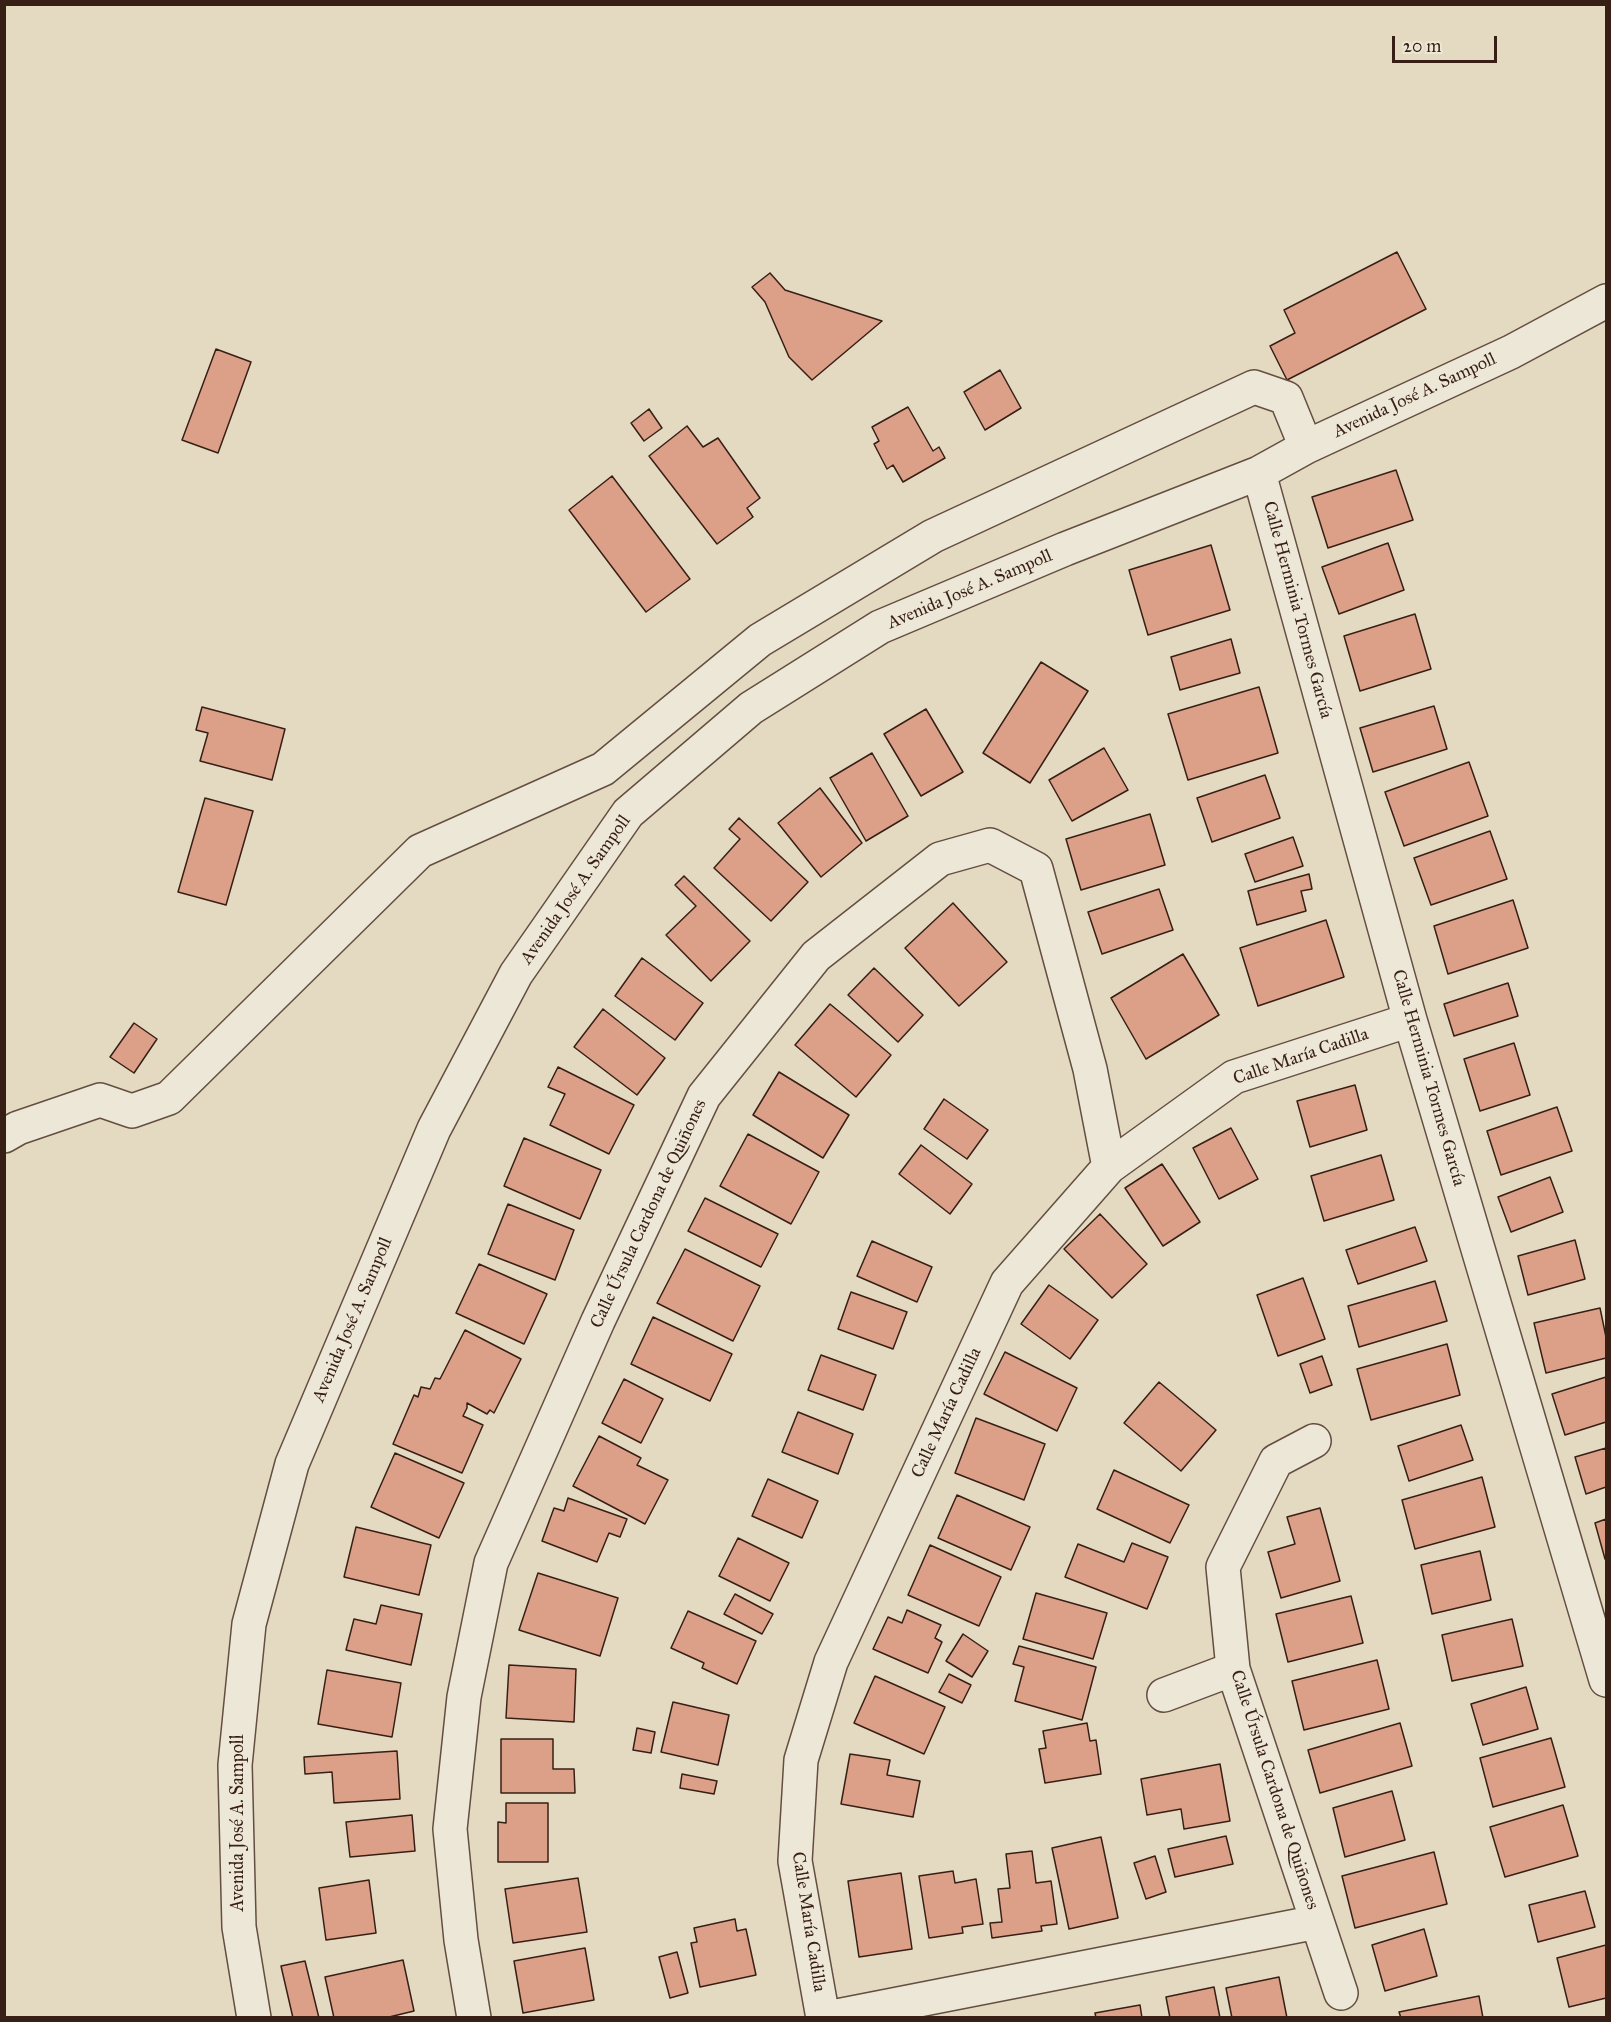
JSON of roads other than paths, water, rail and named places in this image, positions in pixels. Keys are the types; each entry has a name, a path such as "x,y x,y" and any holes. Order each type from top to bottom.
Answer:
{"street":[{"name":"Avenida José A. Sampoll","path":"254,2018 239,1927 235,1765 249,1624 292,1464 434,1129 516,974 628,813 751,708 880,627 1065,549 1259,473 1306,447 1511,352 1606,301"},
{"path":"4,1136 18,1128 100,1100 132,1111 169,1098 420,851 603,769 760,640 933,536 1254,387 1286,398 1306,447"},
{"name":"Calle Herminia Tormes García","path":"1259,473 1410,1020 1606,1680"},
{"path":"603,769 628,813"},
{"name":"Calle Úrsula Cardona de Quiñones","path":"474,2018 461,1940 450,1829 465,1697 491,1563 598,1321 704,1096 816,956 940,859 990,845 1036,869 1090,1069 1109,1167"},
{"name":"Calle María Cadilla","path":"825,2018 795,1861 801,1760 831,1662 1007,1283 1109,1167 1234,1077 1410,1020"},
{"name":"Calle Úrsula Cardona de Quiñones","path":"1314,1441 1276,1461 1223,1567 1233,1669 1341,1993"},
{"path":"1164,1695 1233,1669"},
{"name":"Calle Úrsula Cardona de Quiñones","path":"825,2018 1317,1922"}]}
